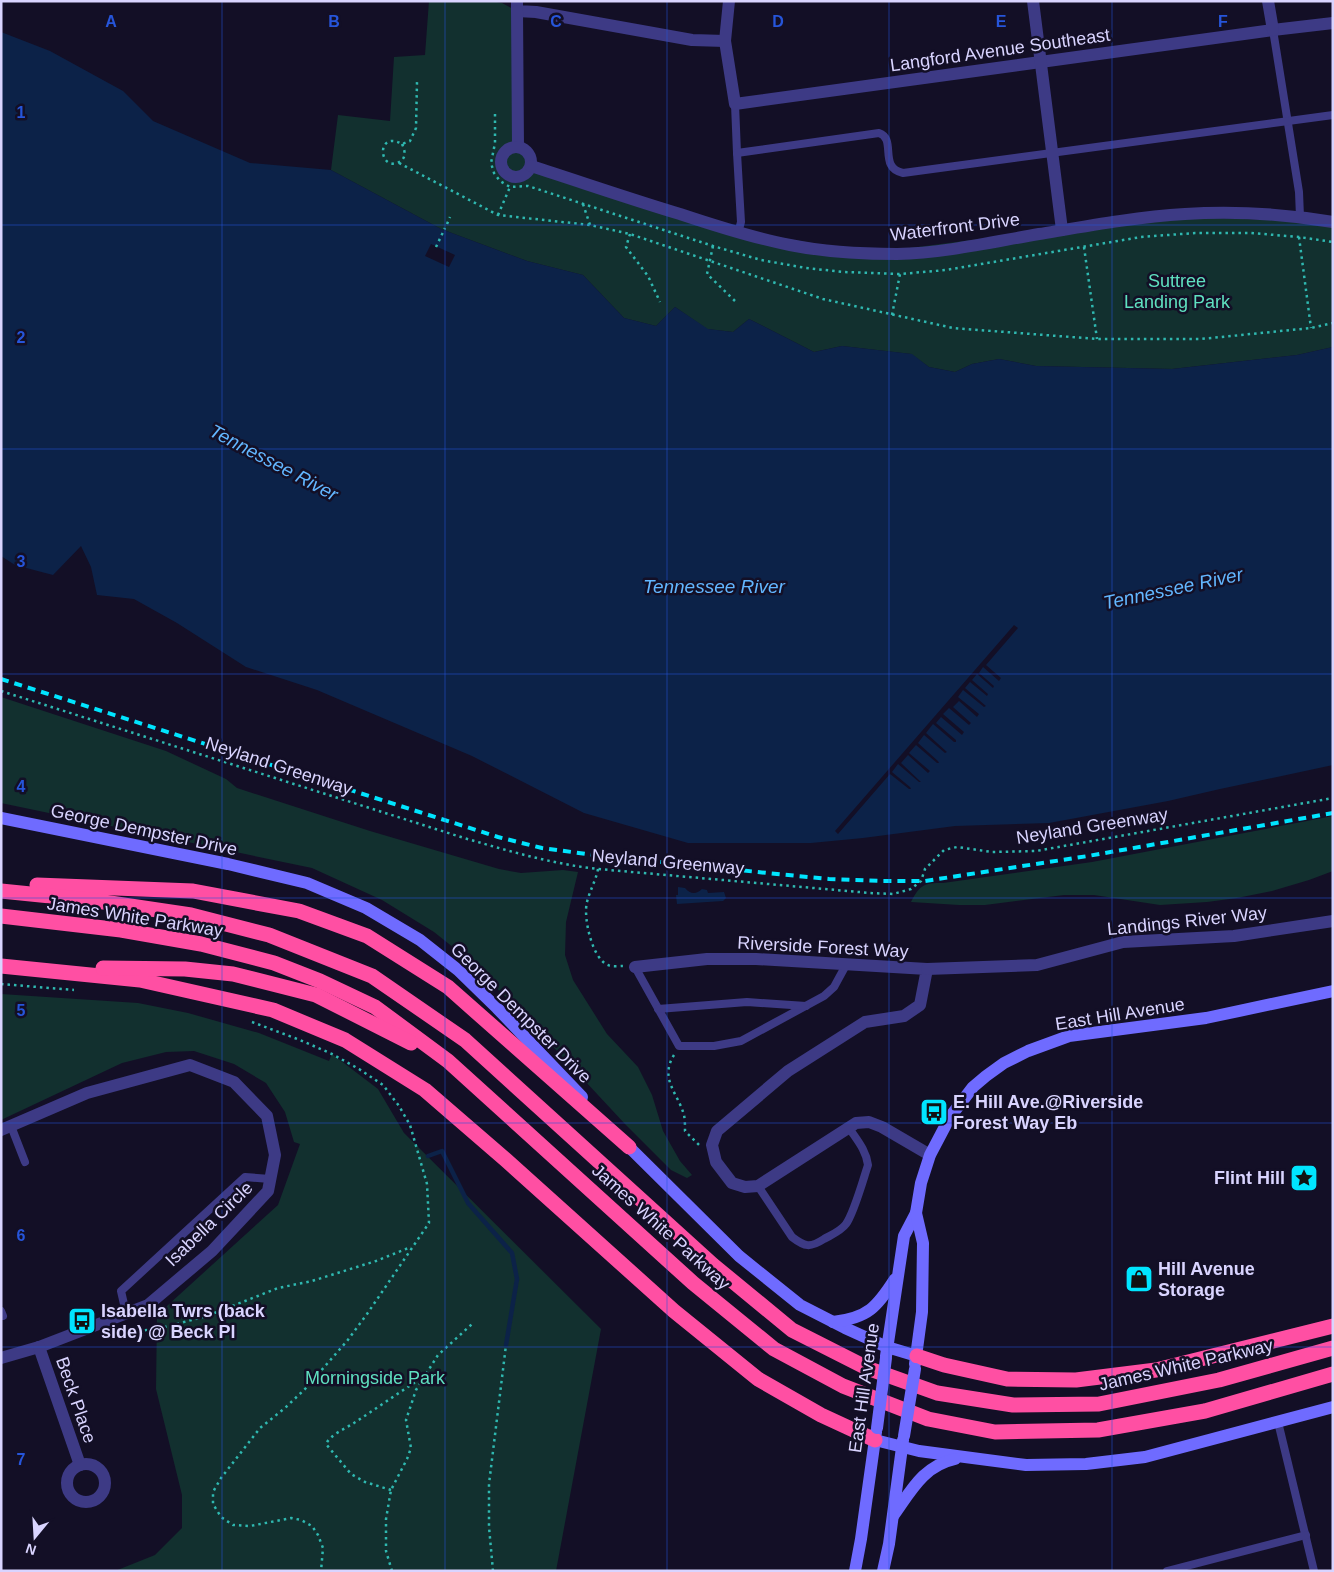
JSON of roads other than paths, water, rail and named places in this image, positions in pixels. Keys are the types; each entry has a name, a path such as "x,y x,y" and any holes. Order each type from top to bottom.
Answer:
{"highway":[{"path":"1,884 193,891 300,911 367,936 448,988 629,1147"},
{"name":"James White Parkway","path":"1,891 90,900 191,915 269,935 372,976 465,1040 713,1265 792,1330 867,1368 937,1393 1013,1405 1099,1404 1219,1380 1333,1348"},
{"name":"James White Parkway","path":"1,916 121,930 201,944 274,963 320,981 375,1007 448,1061 693,1283 774,1349 842,1386 928,1419 995,1432 1098,1430 1205,1411 1333,1374"},
{"path":"1,966 140,980 159,984 273,1010 345,1040 425,1090 513,1166 674,1311 758,1379 821,1415 876,1434"},
{"path":"24,969 153,968 233,974 316,995 448,1061"},
{"path":"916,1363 944,1365 1007,1378 1076,1380 1156,1370 1333,1326"}],"main road":[{"name":"George Dempster Drive","path":"1,818 228,864 307,883 366,908 420,940 458,970 497,1008 629,1147 739,1256 800,1305 887,1353 916,1363"},
{"name":"East Hill Avenue","path":"855,1571 862,1540 904,1236 916,1212 921,1183 930,1155 950,1117 973,1087 1004,1063 1046,1043 1069,1036 1206,1018 1333,991"},
{"name":"East Hill Avenue","path":"884,1571 922,1312 923,1243 916,1212"},
{"path":"833,1322 860,1317 874,1307 898,1274"},
{"path":"876,1434 963,1458 1026,1465 1086,1464 1145,1457 1333,1407"},
{"path":"892,1517 925,1473 944,1462 963,1458"}],"street":[{"path":"729,1 725,41 735,104"},
{"path":"1033,1 1062,230"},
{"path":"1268,1 1273,30"},
{"path":"518,147 517,6 536,12 692,40 725,41"},
{"name":"Langford Avenue Southeast","path":"735,104 1333,23"},
{"path":"518,147 527,151 530,156 531,166 525,175 510,177 503,170 501,161 504,152 518,147"},
{"name":"Waterfront Drive","path":"531,166 738,233 783,244 841,252 898,254 928,252 1157,216 1186,214 1217,213 1300,217 1333,222"},
{"name":"Landings River Way","path":"927,969 1037,965 1123,942 1234,936 1333,921"},
{"name":"Riverside Forest Way","path":"635,967 707,959 756,959 927,969 920,1005 904,1016 866,1022 788,1071 717,1131 712,1145 716,1162 732,1183 744,1187 758,1186"},
{"name":"Isabella Circle","path":"1,1358 39,1347 148,1305 212,1251 268,1191 275,1154 267,1116 234,1082 190,1065 87,1093 6,1128"},
{"path":"758,1186 856,1123 869,1122 882,1127 930,1155"},
{"name":"Beck Place","path":"39,1347 80,1465"}],"lane":[{"path":"1273,30 1299,192 1300,217"},
{"path":"735,104 741,222 738,233"},
{"path":"736,153 879,132 884,134 886,138 889,161 892,168 897,172 903,173 1333,115"},
{"path":"635,967 679,1046 714,1046 741,1041 824,996 834,987 846,964"},
{"path":"658,1009 748,1002 806,1006"},
{"path":"6,1128 25,1162"},
{"path":"758,1186 792,1237 798,1241 806,1245 814,1245 842,1228 850,1218 868,1165 867,1156 849,1128"},
{"path":"126,1313 121,1291 245,1177 270,1179"},
{"path":"1,1311 3,1316 1,1316"},
{"path":"1278,1422 1314,1571"},
{"path":"1167,1571 1306,1535"}],"water":[{"name":"Tennessee River","path":"1,32 50,51 123,91 153,121 250,163 331,170 441,229 527,261 583,275 624,318 656,326 675,307 708,329 733,332 749,319 814,352 842,346 912,354 929,367 955,372 972,364 999,359 1036,366 1172,369 1297,355 1333,347 1333,765 1168,801 1049,823 955,826 811,843 688,843 584,813 472,756 317,690 246,667 177,623 134,599 97,595 91,567 81,546 53,575 15,565 1,556"},
{"path":"678,887 685,888 693,893 702,889 707,890 708,893 724,892 726,898 723,901 677,904 676,895 678,895"}],"waterway":[{"path":"428,1156 442,1151 468,1203 512,1253 517,1279 506,1345"}],"railway":[{"path":"1,679 498,837 542,848 594,855 777,874 829,879 925,881 1088,856 1333,813"}],"place":[{"name":"E. Hill Ave.@Riverside Forest Way Eb","path":"934,1112"},
{"name":"Flint Hill","path":"1304,1178"},
{"name":"Hill Avenue Storage","path":"1139,1279"},
{"name":"Isabella Twrs (back side) @ Beck Pl","path":"82,1321"}],"park label":[{"name":"Suttree Landing Park","path":"1177,291"},
{"name":"Morningside Park","path":"375,1378"}]}
